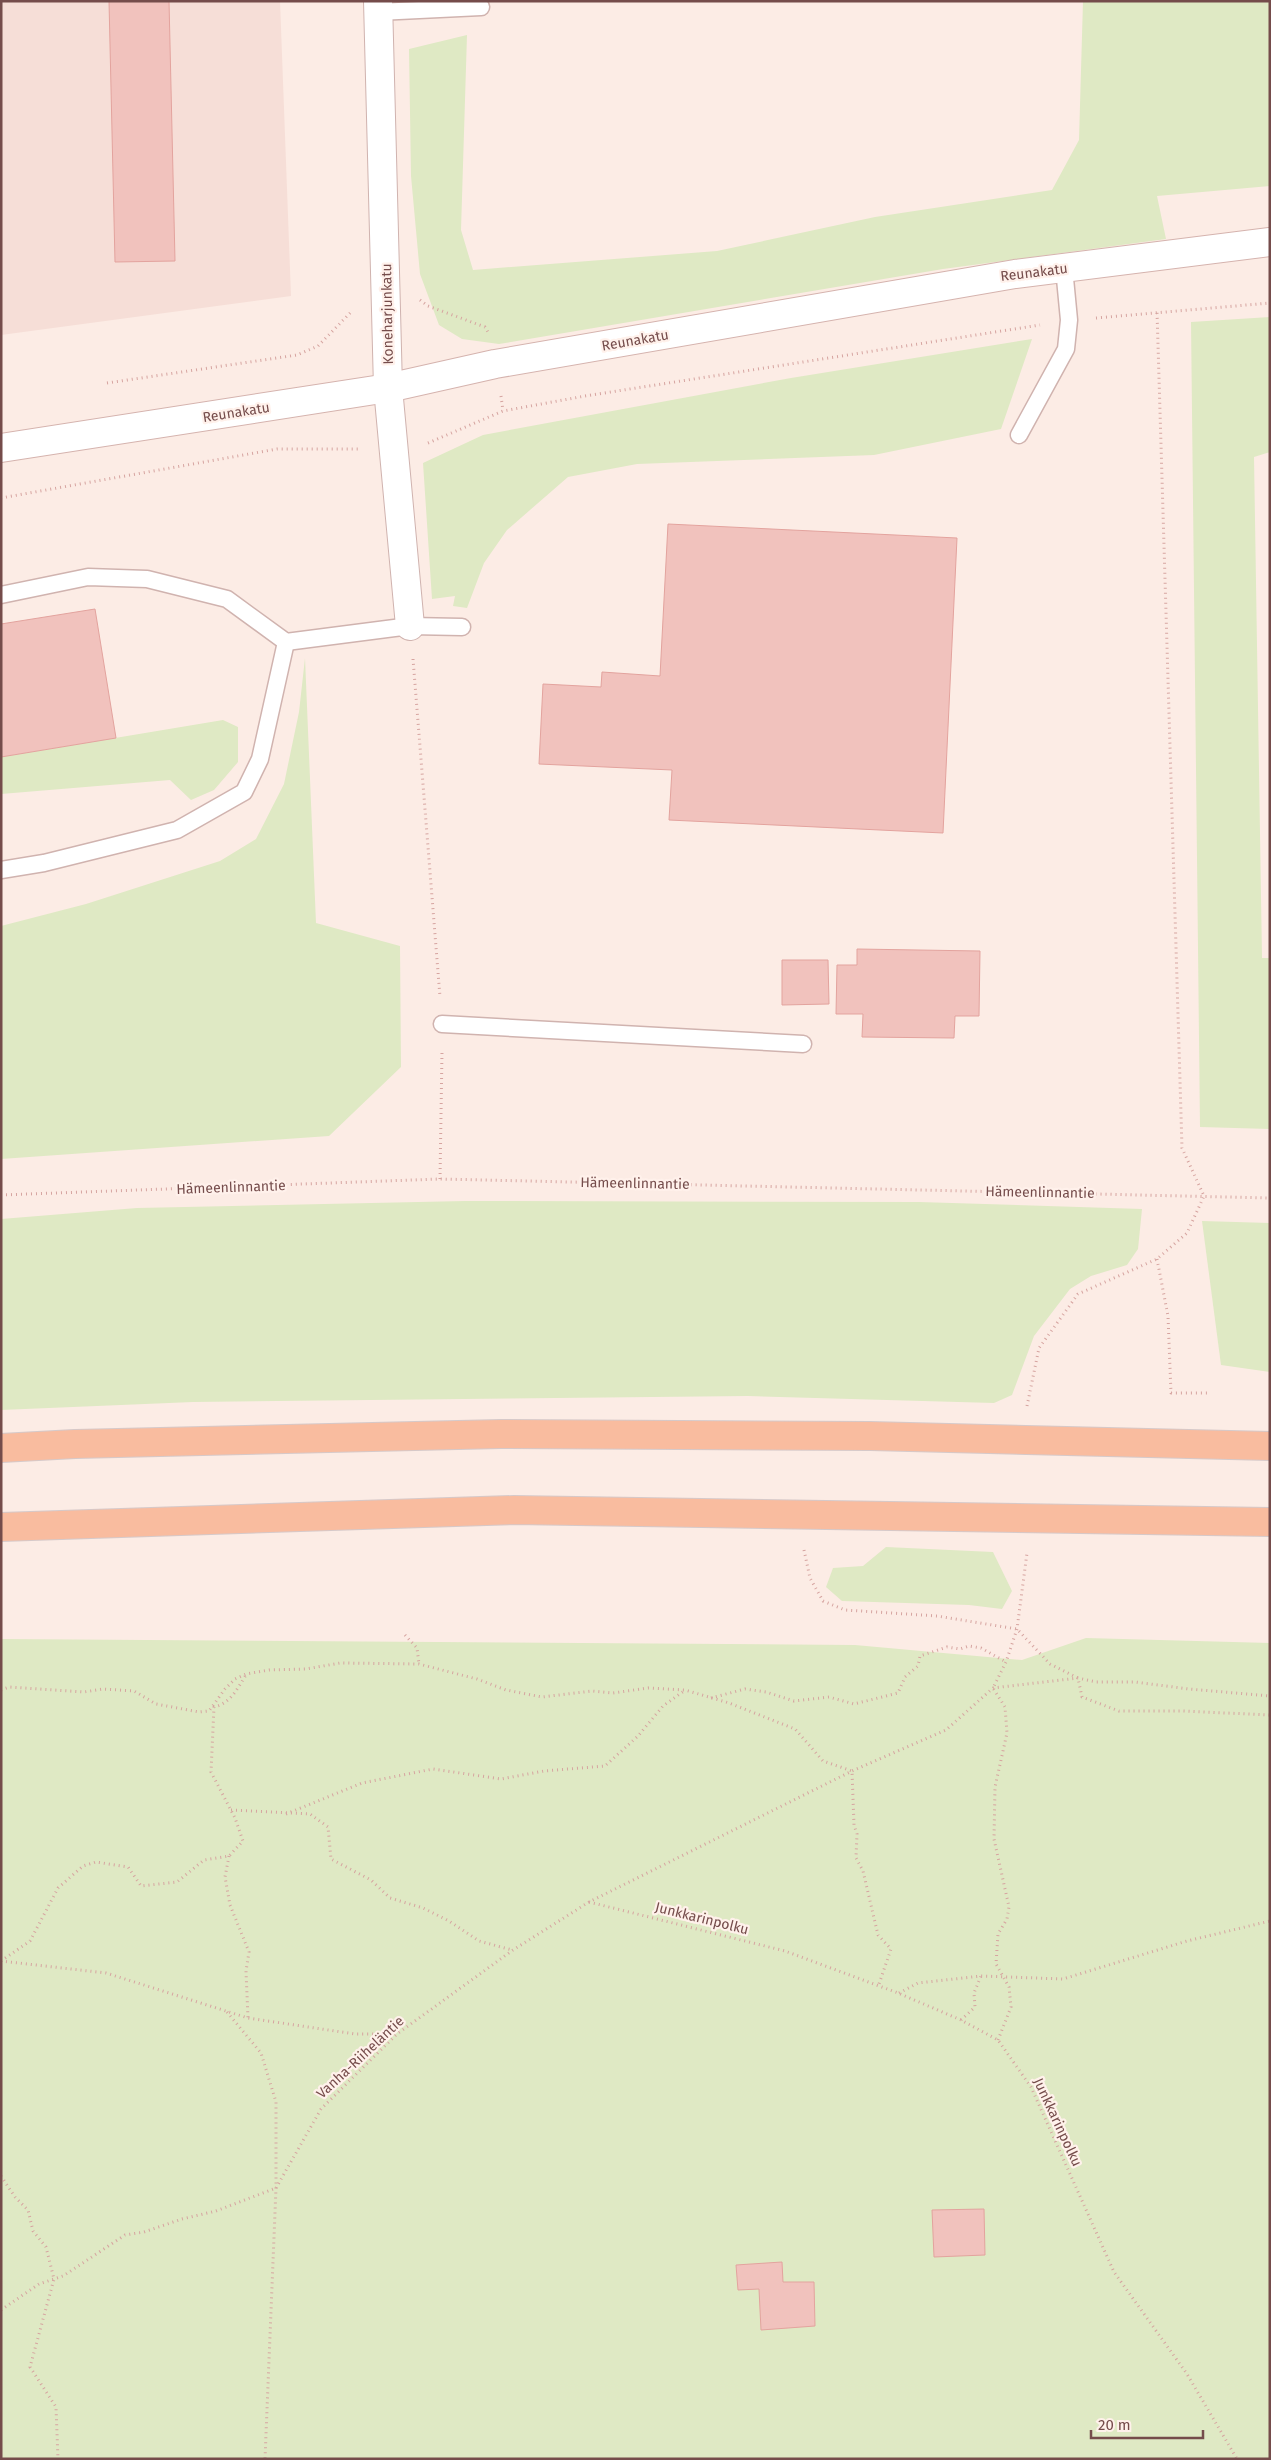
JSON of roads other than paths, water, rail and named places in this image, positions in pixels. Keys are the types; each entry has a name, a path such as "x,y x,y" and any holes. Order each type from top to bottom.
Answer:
{"main road":[{"path":"1,1448 75,1444 501,1434 870,1436 1270,1446"},
{"path":"1,1527 514,1510 1270,1522"}],"street":[{"name":"Koneharjunkatu","path":"378,7 388,388 410,626"},
{"name":"Reunakatu","path":"1,448 388,388 495,364 1015,274 1270,242"}],"lane":[{"path":"378,7 482,8"},
{"path":"1019,435 1066,349 1069,320 1064,268"},
{"path":"1,595 88,577 146,579 227,599 286,642 410,626 462,627"},
{"path":"1,870 44,863 177,830 244,792 260,759 286,642"},
{"path":"442,1024 803,1044"}]}
